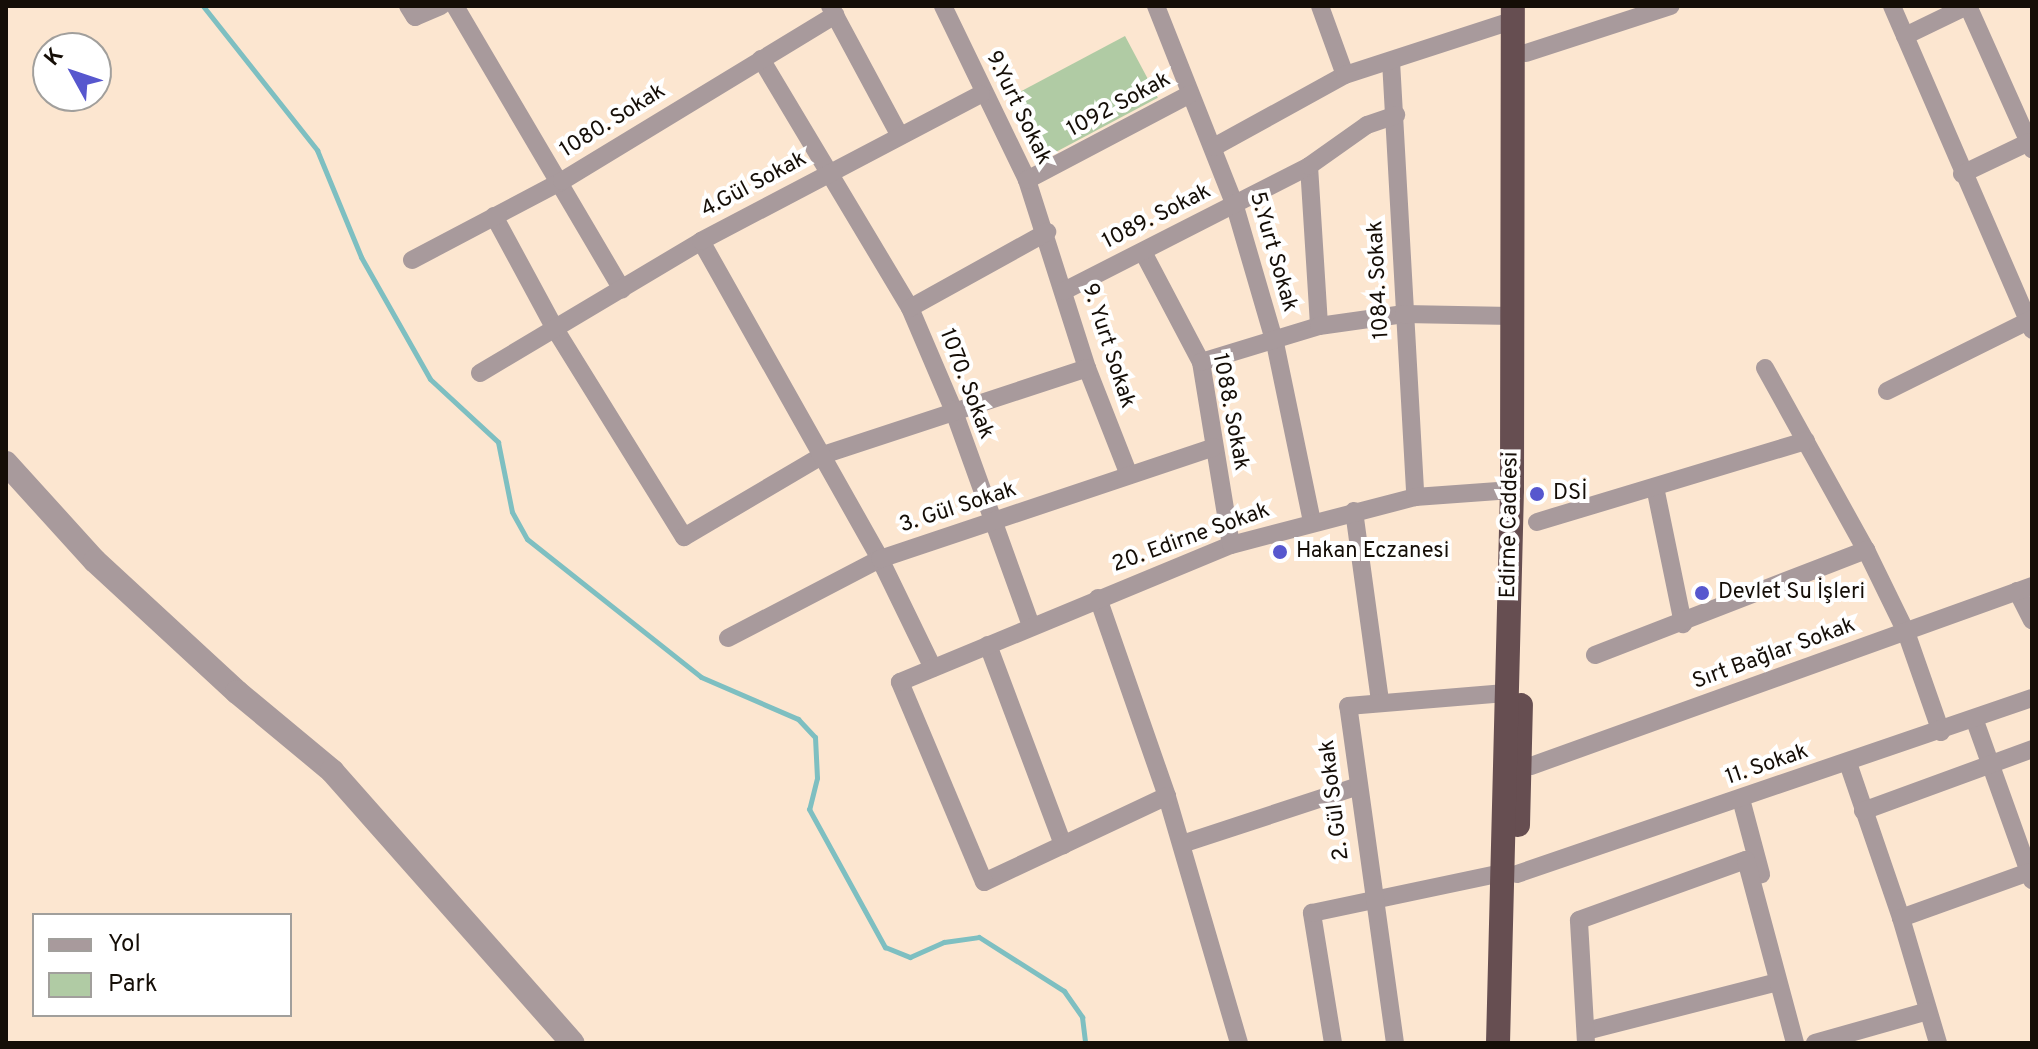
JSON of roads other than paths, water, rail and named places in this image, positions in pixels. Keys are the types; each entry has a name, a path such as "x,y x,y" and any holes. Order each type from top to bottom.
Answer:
{"highway":[{"name":"Edirne Caddesi","path":"1498,1043 1526,554 1526,53 1517,11"},
{"name":"Edirne Caddesi","path":"1514,1043 1505,693 1512,490 1517,11"}],"street":[{"path":"411,11 441,6"},
{"path":"455,6 562,181 622,289"},
{"name":"9.Yurt Sokak","path":"943,6 981,94 1027,180 1047,232"},
{"name":"5.Yurt Sokak","path":"1156,6 1234,203 1275,343 1312,521"},
{"path":"1320,6 1345,75"},
{"path":"1526,53 1671,6"},
{"path":"1887,391 2030,324 1962,174 1892,6"},
{"path":"1905,36 1968,6 2030,146 1962,174"},
{"path":"832,10 899,134"},
{"name":"1080. Sokak","path":"412,260 562,181 761,59 832,10"},
{"path":"1214,147 1345,75 1391,61 1517,11"},
{"name":"1070. Sokak","path":"761,59 910,308 953,409 1031,626"},
{"name":"1084. Sokak","path":"1391,61 1415,497"},
{"name":"4.Gül Sokak","path":"480,373 701,241 899,134 981,94"},
{"name":"1092 Sokak","path":"1027,180 1190,94"},
{"name":"1089. Sokak","path":"1064,291 1309,166 1367,125 1396,115"},
{"path":"1309,166 1319,326"},
{"path":"494,216 555,329 684,537 823,455 953,409 1087,368"},
{"path":"910,308 1047,232"},
{"name":"9. Yurt Sokak","path":"1047,232 1087,368 1129,475"},
{"path":"701,241 880,559 933,668"},
{"name":"1088. Sokak","path":"1143,252 1201,362 1231,545"},
{"path":"1201,362 1275,343 1319,326 1404,314 1512,316"},
{"path":"1765,368 1866,550 1906,632 1941,732"},
{"path":"1537,522 1806,441"},
{"name":"3. Gül Sokak","path":"728,638 880,559 1214,447"},
{"path":"6,463 95,561 237,692 332,771 573,1043"},
{"path":"1655,487 1683,624"},
{"name":"20. Edirne Sokak","path":"1063,845 984,882 900,682 1231,545 1312,521 1415,497 1512,490"},
{"path":"1354,511 1380,700"},
{"path":"1595,655 1683,624 1866,550"},
{"path":"2025,589 2032,620"},
{"name":"Sırt Bağlar Sokak","path":"1531,766 2025,589"},
{"path":"1098,598 1167,796 1239,1043"},
{"path":"988,645 1063,845 1167,796"},
{"name":"2. Gül Sokak","path":"1395,1043 1371,901 1348,706 1380,700 1505,693"},
{"name":"11. Sokak","path":"1333,1043 1312,913 1509,874 1975,721 2032,698"},
{"path":"1901,918 2029,867 1975,721"},
{"path":"1863,811 2032,749"},
{"path":"1848,763 1901,918 1938,1043"},
{"path":"1182,844 1358,786"},
{"path":"1741,799 1808,1043"},
{"path":"1778,982 1586,1037 1579,920 1746,860 1795,1043"},
{"path":"1815,1043 1928,1011"}],"waterway":[{"path":"203,6 317,150 361,257 430,379 498,442 512,512 527,539 701,677 798,719 815,737 817,778 809,809 885,947 910,957 944,942 979,937 1064,991 1082,1017 1085,1043"}],"place":[{"name":"DSİ","path":"1537,494"},
{"name":"Hakan Eczanesi","path":"1280,552"},
{"name":"Devlet Su İşleri","path":"1702,593"}]}
